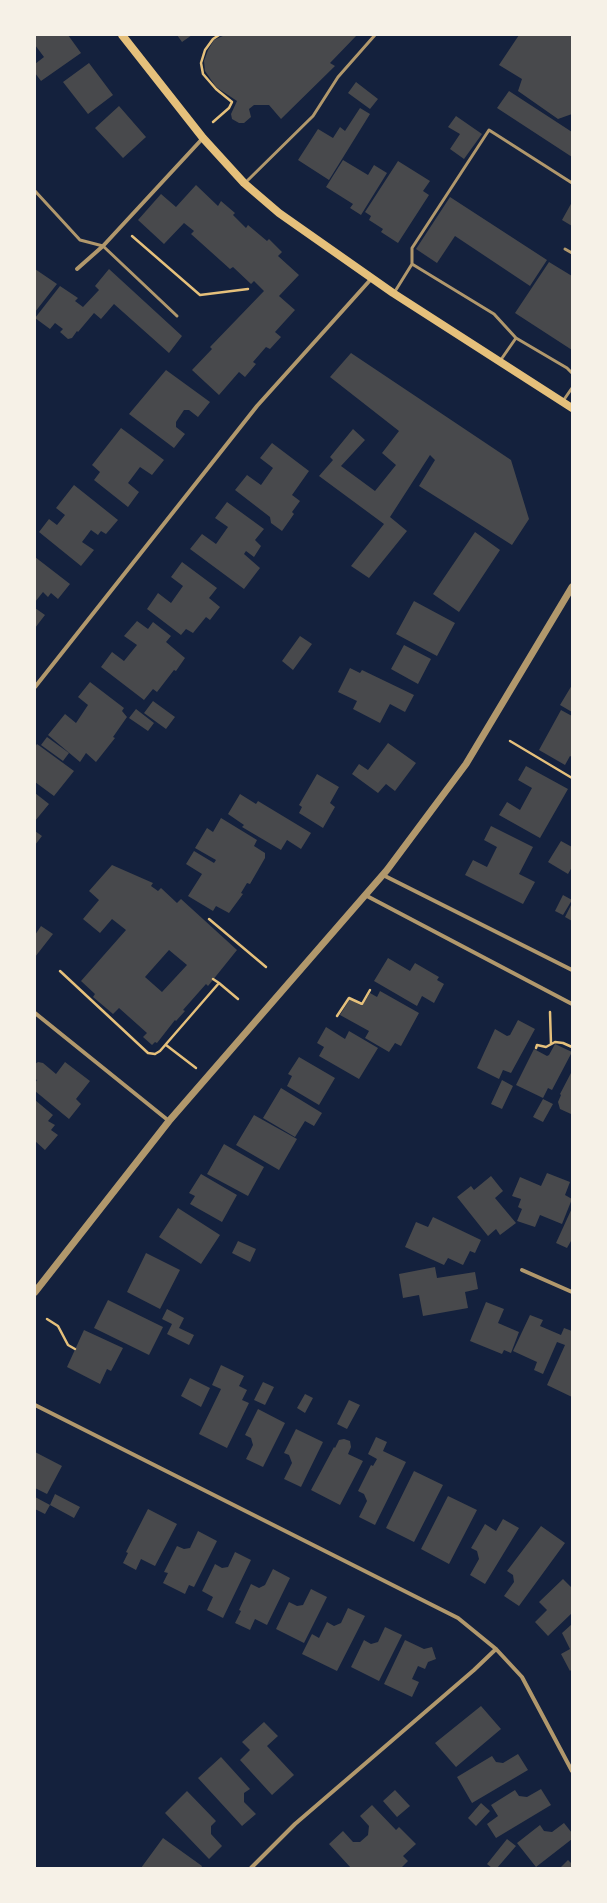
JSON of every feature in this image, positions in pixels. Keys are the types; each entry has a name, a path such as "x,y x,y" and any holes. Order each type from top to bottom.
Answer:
{"main road":[{"path":"122,35 203,138 244,183 279,213 394,293 572,408"}],"street":[{"path":"77,270 103,246 203,138"},
{"path":"35,687 258,406 372,278"},
{"path":"35,1292 169,1122 383,875 466,764 572,587"},
{"path":"383,875 572,970"},
{"path":"366,895 572,1004"},
{"path":"35,1013 169,1122"},
{"path":"522,1270 572,1292"},
{"path":"35,1404 458,1618 496,1649 522,1677 572,1771"},
{"path":"251,1868 295,1824 468,1675 496,1649"}],"lane":[{"path":"244,183 313,116 338,77 375,35"},
{"path":"394,293 412,264 412,248 489,130 572,183"},
{"path":"35,191 80,240 103,246 177,316"},
{"path":"565,249 572,253"},
{"path":"412,264 494,314 516,338 567,368 572,373"},
{"path":"500,362 516,338"},
{"path":"562,402 572,388"}],"path":[{"path":"213,122 228,108 232,102 216,89 203,74 201,63 205,50 213,39 219,35"},
{"path":"121,226 200,295 248,289"},
{"path":"510,741 572,778"},
{"path":"209,919 266,967"},
{"path":"60,971 148,1053 155,1054 166,1045 219,983"},
{"path":"213,979 238,999"},
{"path":"338,1016 349,998 362,1004 370,990"},
{"path":"550,1012 551,1045"},
{"path":"536,1048 537,1045 546,1047 555,1042 560,1042 572,1047"},
{"path":"166,1045 185,1059"},
{"path":"47,1319 58,1326 68,1345 75,1349"}],"building":[{"path":"68,35 81,53 41,81 35,73 35,64 44,57 35,45 35,36"},
{"path":"177,35 192,35 182,42"},
{"path":"225,35 357,35 330,63 335,66 281,119 269,105 254,105 249,109 251,117 244,123 239,123 232,119 231,114 237,101 216,87 205,71 204,61 208,50 214,40"},
{"path":"519,35 572,35 572,114 558,119 518,91 522,79 499,65"},
{"path":"89,63 113,95 88,114 63,82"},
{"path":"356,82 378,99 370,109 348,93"},
{"path":"509,91 572,132 572,157 497,108"},
{"path":"119,106 146,137 123,158 95,128"},
{"path":"360,108 370,114 329,180 298,160 318,129 333,138 340,127 345,131"},
{"path":"456,116 482,134 464,159 450,149 460,134 448,127"},
{"path":"343,160 368,175 374,165 387,173 361,215 350,208 353,204 326,187"},
{"path":"398,161 430,181 423,191 429,195 398,243 381,232 383,229 369,220 371,216 365,212"},
{"path":"196,185 218,206 221,201 235,213 233,215 246,228 248,225 267,241 269,239 282,252 278,256 299,275 279,296 295,310 275,332 281,337 270,349 266,347 253,362 256,364 245,377 239,372 219,395 192,370 212,349 210,347 264,291 254,281 251,284 233,267 230,269 191,234 194,231 184,223 164,244 138,220 161,194 176,207"},
{"path":"450,197 547,260 530,286 455,236 437,263 416,249"},
{"path":"572,202 572,226 562,220"},
{"path":"549,262 572,276 572,350 515,313"},
{"path":"35,269 57,284 35,312"},
{"path":"109,269 182,336 169,353 114,304 101,319 94,313 72,338 68,339 60,332 63,329 55,323 50,329 35,318 60,286 78,298 75,301 83,307 99,290 95,286"},
{"path":"351,353 511,460 529,519 512,545 419,486 435,460 430,455 390,517 407,531 369,578 351,566 384,524 319,476 333,460 330,457 353,429 365,440 341,466 375,491 396,465 382,453 399,431 330,377"},
{"path":"166,370 210,402 198,417 189,410 184,410 176,422 176,427 185,434 174,448 129,414"},
{"path":"121,428 164,460 152,475 140,467 128,483 139,492 128,507 94,480 100,472 92,465"},
{"path":"272,443 309,471 292,495 300,501 292,512 294,514 282,531 271,523 270,517 235,490 247,475 261,485 273,468 260,458"},
{"path":"74,485 118,520 106,534 101,531 98,535 91,530 82,542 94,550 81,566 39,532 49,519 57,525 65,515 56,508"},
{"path":"227,502 264,529 255,540 261,546 254,557 246,551 244,554 260,568 244,589 190,549 202,534 216,544 228,527 215,518"},
{"path":"475,532 500,550 459,612 433,594"},
{"path":"35,557 70,584 58,599 51,593 48,597 43,592 35,602"},
{"path":"182,562 217,588 209,598 220,607 210,620 206,617 193,633 186,629 181,635 147,609 158,593 171,603 183,586 171,577"},
{"path":"414,601 455,623 437,656 396,634"},
{"path":"35,608 45,615 35,628"},
{"path":"137,621 148,629 153,622 171,636 166,642 185,658 176,671 174,670 157,692 153,689 144,700 101,667 112,652 124,661 137,645 124,636"},
{"path":"300,636 312,644 293,670 282,661"},
{"path":"404,645 431,659 418,684 391,669"},
{"path":"350,668 360,673 362,670 414,695 405,712 390,704 380,723 353,709 357,701 338,692"},
{"path":"90,682 124,708 122,711 127,717 113,737 115,738 96,762 86,753 80,762 48,735 65,714 76,723 88,705 78,697"},
{"path":"572,685 572,712 560,705"},
{"path":"153,701 175,717 166,729 144,713"},
{"path":"136,709 154,723 148,731 129,718"},
{"path":"561,710 572,716 572,757 570,756 565,765 539,750"},
{"path":"47,737 69,753 63,761 41,745"},
{"path":"388,743 416,763 395,791 386,784 378,793 352,774 359,764 368,770"},
{"path":"37,744 74,771 54,796 35,782 35,747"},
{"path":"526,766 568,789 540,838 499,815 507,802 520,810 532,788 518,780"},
{"path":"317,774 339,787 330,803 335,807 323,828 299,813 302,807 299,805"},
{"path":"35,793 49,804 35,821"},
{"path":"240,794 256,804 258,801 311,833 301,849 287,840 281,850 242,827 244,825 228,814"},
{"path":"221,818 257,840 254,846 265,853 265,858 250,884 247,883 241,893 243,894 229,913 216,906 213,911 188,896 202,874 186,864 194,851 214,863 216,860 195,848 207,828 213,832"},
{"path":"491,826 533,847 519,874 535,882 523,904 465,875 473,860 487,867 497,847 484,840"},
{"path":"35,831 42,836 35,845"},
{"path":"561,841 572,847 572,867 568,874 548,862"},
{"path":"112,865 153,883 151,886 158,891 161,888 177,903 181,899 237,950 208,986 206,984 183,1010 185,1011 176,1021 175,1020 157,1043 155,1042 152,1045 143,1037 147,1033 119,1008 113,1014 93,997 95,994 81,981 126,930 112,919 100,933 83,919 99,900 89,891","holes":["169,950 187,965 162,992 145,977"]},
{"path":"563,895 572,900 563,915 555,911"},
{"path":"572,903 572,921 565,917"},
{"path":"41,926 53,934 35,957 35,935"},
{"path":"388,958 410,971 415,963 439,977 437,980 444,984 434,1003 422,996 417,1006 374,981"},
{"path":"380,991 419,1013 401,1046 395,1043 389,1052 365,1038 369,1031 340,1015 350,999 362,1006 370,993 377,997"},
{"path":"518,1020 535,1029 511,1073 503,1070 499,1079 477,1068 495,1029 507,1036 510,1035"},
{"path":"326,1027 345,1039 349,1031 378,1048 359,1079 319,1056 324,1047 317,1043"},
{"path":"555,1044 572,1052 552,1090 548,1088 543,1098 516,1085 534,1049 547,1056"},
{"path":"299,1057 335,1078 319,1105 287,1086 292,1076 288,1074"},
{"path":"38,1062 43,1063 56,1074 65,1062 90,1081 76,1099 81,1104 69,1119 35,1091 35,1083 37,1080 35,1079 35,1064"},
{"path":"572,1071 571,1114 560,1109 558,1102 561,1095 560,1094"},
{"path":"502,1080 513,1086 502,1109 491,1104"},
{"path":"281,1088 322,1113 314,1126 305,1121 295,1137 263,1118"},
{"path":"543,1099 553,1104 543,1122 533,1117"},
{"path":"35,1100 53,1115 48,1121 55,1125 51,1130 58,1135 45,1150 35,1141"},
{"path":"254,1115 297,1139 279,1170 236,1145"},
{"path":"224,1144 264,1167 248,1196 207,1174"},
{"path":"547,1173 570,1182 565,1195 572,1199 562,1224 540,1215 535,1227 517,1221 522,1209 518,1207 521,1199 512,1196 520,1177 541,1186"},
{"path":"201,1174 237,1195 222,1222 190,1204 195,1196 189,1193"},
{"path":"491,1176 503,1191 495,1198 516,1223 500,1235 496,1229 488,1236 457,1197 471,1186 474,1190"},
{"path":"178,1208 220,1235 201,1264 159,1237"},
{"path":"572,1208 572,1242 571,1241 567,1248 556,1243"},
{"path":"433,1217 481,1240 475,1253 470,1251 463,1265 448,1258 444,1265 405,1247 416,1222 428,1227"},
{"path":"238,1241 256,1249 250,1262 232,1253"},
{"path":"146,1253 180,1270 160,1309 127,1292"},
{"path":"435,1267 437,1278 475,1272 478,1289 465,1292 468,1308 423,1316 419,1295 403,1298 399,1274"},
{"path":"108,1300 163,1327 149,1355 94,1328"},
{"path":"486,1302 504,1309 498,1323 519,1332 511,1353 504,1350 502,1354 470,1341"},
{"path":"167,1309 184,1318 179,1328 194,1335 189,1345 167,1334 172,1324 162,1319"},
{"path":"530,1315 543,1320 540,1326 561,1335 564,1328 572,1331 572,1397 547,1385 565,1345 557,1342 543,1374 534,1370 537,1362 513,1351"},
{"path":"84,1330 123,1348 111,1371 107,1369 100,1384 67,1367"},
{"path":"221,1365 244,1376 239,1386 247,1390 242,1400 249,1403 227,1448 199,1434 221,1389 212,1385"},
{"path":"190,1378 210,1388 201,1407 181,1396"},
{"path":"263,1382 274,1387 265,1405 254,1400"},
{"path":"305,1394 313,1398 305,1413 297,1408"},
{"path":"349,1400 360,1405 347,1429 337,1424"},
{"path":"258,1409 285,1423 263,1467 246,1459 253,1445 251,1438 245,1435"},
{"path":"296,1429 323,1442 301,1487 284,1479 292,1463 289,1455 284,1453"},
{"path":"376,1437 387,1442 383,1451 406,1462 375,1525 359,1517 367,1501 364,1494 358,1491 371,1465 373,1466 377,1459 368,1454"},
{"path":"344,1439 350,1441 351,1447 348,1454 363,1461 340,1505 311,1490 334,1447 335,1448 339,1440"},
{"path":"35,1452 62,1466 47,1494 35,1488"},
{"path":"414,1471 443,1485 414,1542 386,1528"},
{"path":"55,1494 80,1507 74,1518 50,1505"},
{"path":"448,1496 477,1510 449,1564 421,1549"},
{"path":"35,1497 50,1505 45,1514 35,1509"},
{"path":"148,1509 177,1524 155,1566 141,1559 136,1570 123,1563 128,1553 126,1552"},
{"path":"503,1519 519,1528 485,1584 470,1575 479,1559 477,1551 471,1548 485,1524 496,1531"},
{"path":"541,1526 565,1543 519,1606 504,1596 514,1582 513,1575 507,1571"},
{"path":"198,1531 217,1541 194,1587 189,1585 185,1594 163,1583 168,1573 164,1572 177,1546 184,1549 190,1548"},
{"path":"235,1552 251,1560 223,1618 207,1610 213,1597 202,1591 215,1564 222,1568 228,1567"},
{"path":"273,1569 290,1578 267,1625 255,1619 250,1630 235,1623 241,1611 239,1610 251,1584 259,1588 265,1585"},
{"path":"563,1579 572,1588 572,1613 548,1636 535,1622 547,1610 539,1602"},
{"path":"311,1589 327,1597 304,1643 276,1629 289,1602 297,1606 303,1605"},
{"path":"348,1608 365,1616 337,1671 302,1654 312,1634 319,1638 327,1622 334,1626 341,1623"},
{"path":"572,1624 572,1669 570,1671 561,1654 570,1649 562,1633"},
{"path":"385,1627 402,1635 379,1681 351,1667 364,1640 371,1644 378,1642"},
{"path":"405,1640 424,1649 432,1647 436,1659 428,1662 425,1669 418,1666 412,1679 419,1682 412,1697 384,1684"},
{"path":"481,1706 501,1729 456,1767 435,1743"},
{"path":"264,1722 278,1736 267,1746 294,1775 272,1795 240,1760 250,1750 242,1742"},
{"path":"518,1754 528,1770 472,1803 457,1777 492,1756 496,1762 503,1763"},
{"path":"221,1757 250,1789 244,1793 244,1802 256,1814 242,1826 198,1778"},
{"path":"541,1789 551,1805 496,1838 487,1824 498,1816 491,1805 515,1790 519,1796 527,1797"},
{"path":"395,1790 410,1806 397,1817 383,1801"},
{"path":"187,1791 216,1821 211,1826 211,1834 222,1846 209,1859 165,1813"},
{"path":"481,1803 490,1811 476,1826 468,1818"},
{"path":"372,1805 396,1830 399,1827 416,1844 403,1856 408,1861 401,1868 351,1868 329,1844 343,1831 353,1842 360,1842 368,1835 369,1826 360,1816"},
{"path":"564,1823 572,1833 572,1839 536,1867 517,1843 540,1825 544,1831 552,1832"},
{"path":"163,1838 202,1866 201,1868 141,1868"},
{"path":"507,1839 516,1846 497,1868 492,1868 487,1864"},
{"path":"568,1860 572,1864 572,1868 560,1868"}]}
